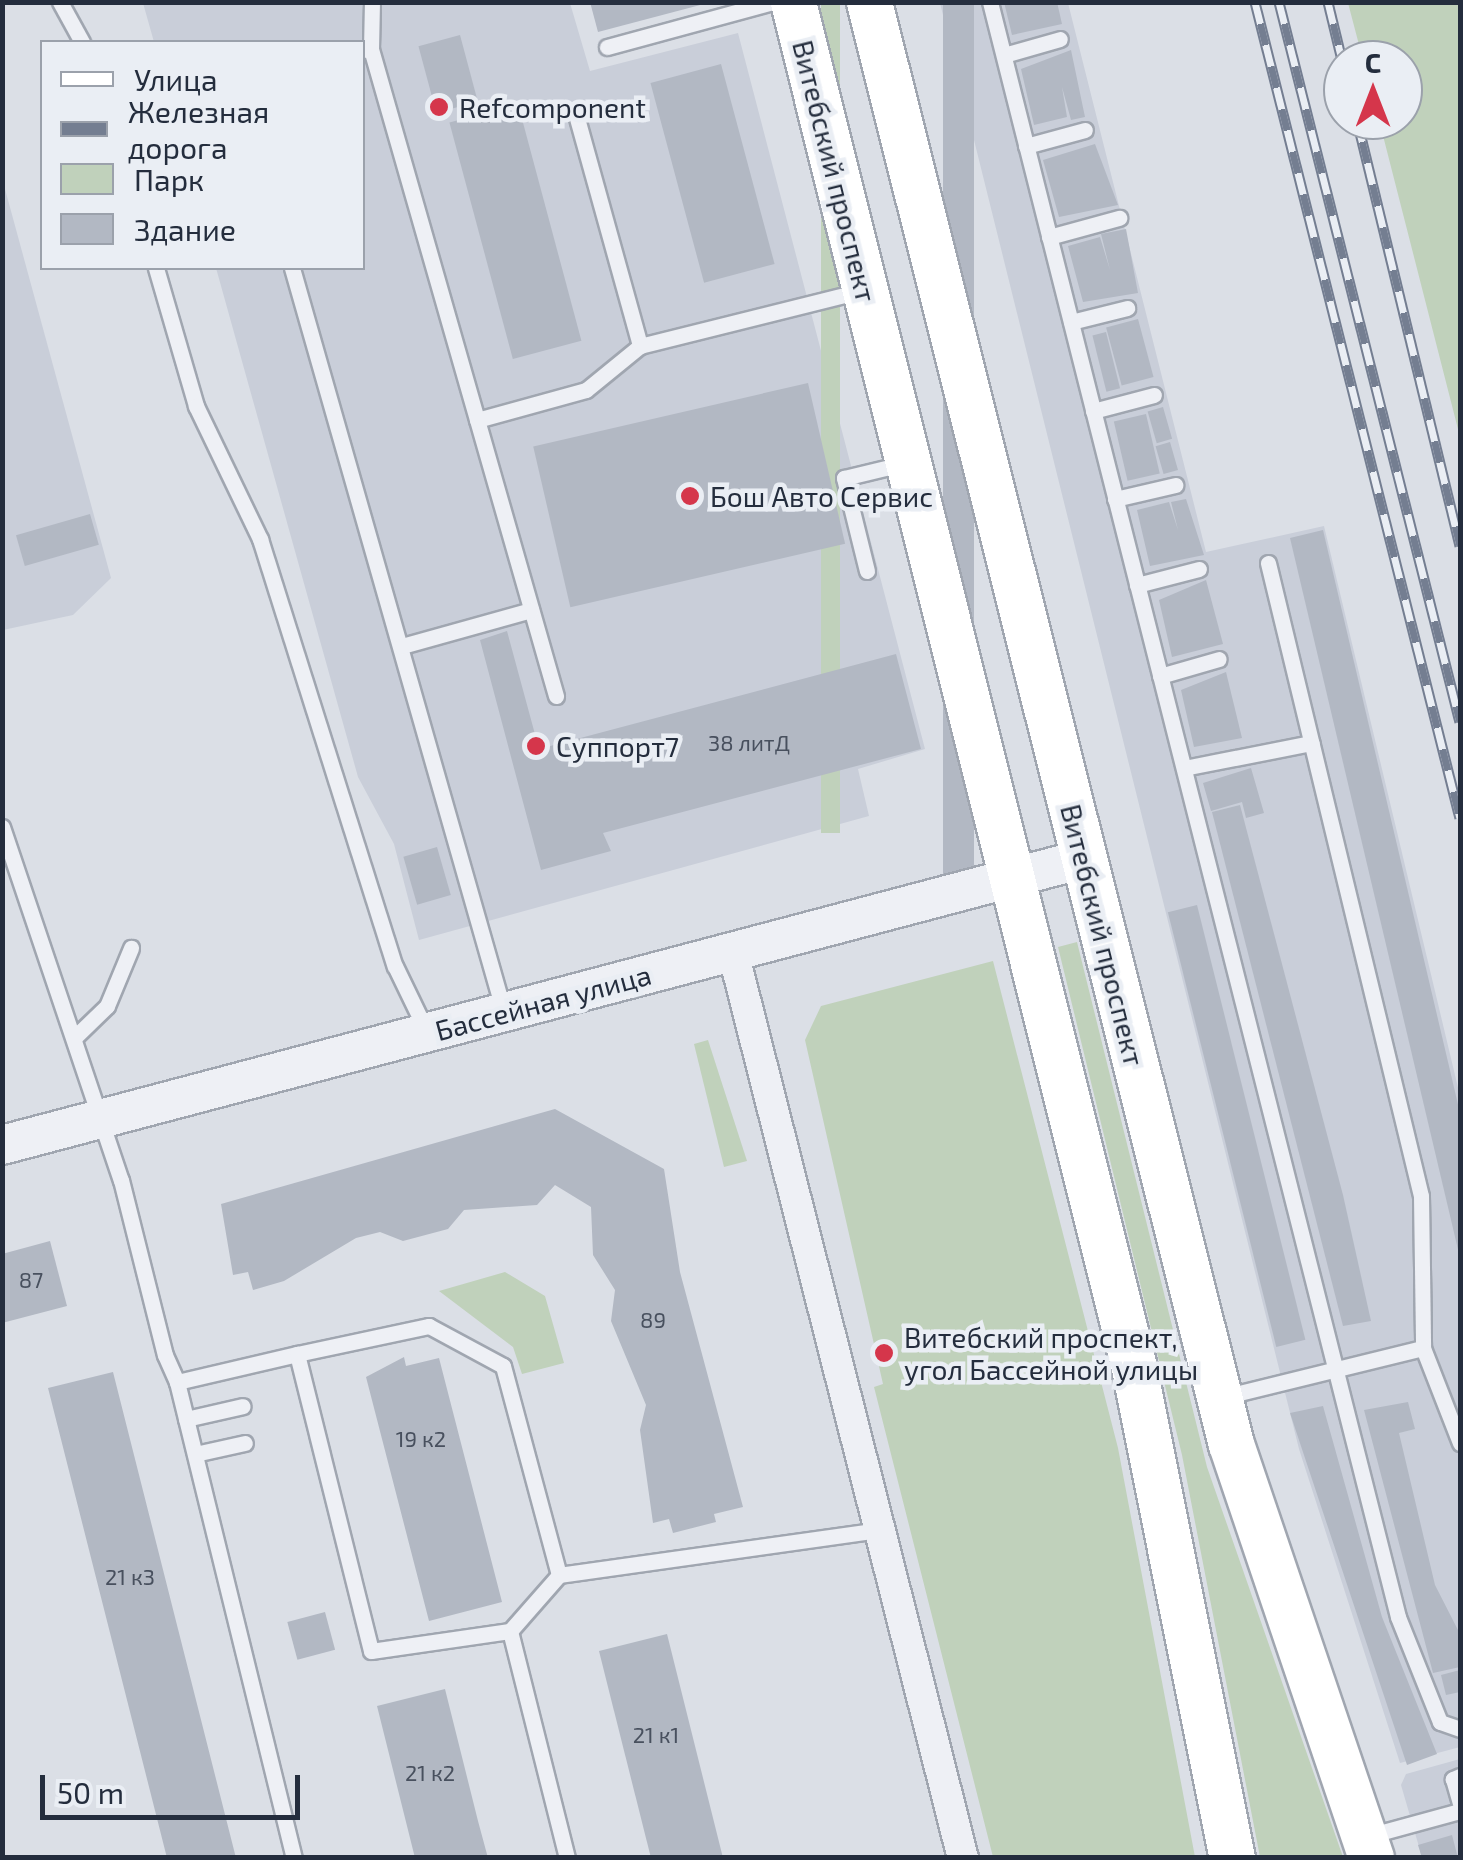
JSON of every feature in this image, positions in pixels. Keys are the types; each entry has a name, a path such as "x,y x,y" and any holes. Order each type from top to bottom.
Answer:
{"main road":[{"name":"Витебский проспект","path":"792,2 910,462 1156,1464 1232,1858"},
{"name":"Витебский проспект","path":"870,2 1220,1398 1368,1848"}],"street":[{"name":"Бассейная улица","path":"2,1144 1083,859"},
{"path":"733,952 963,1858"}],"lane":[{"path":"60,2 81,40"},
{"path":"372,2 367,50 556,696"},
{"path":"607,47 773,2"},
{"path":"990,2 1398,1618 1440,1722 1460,1729"},
{"path":"1004,55 1060,39"},
{"path":"575,111 640,346"},
{"path":"1026,146 1085,130"},
{"path":"1049,236 1118,218"},
{"path":"157,270 196,406 260,538 395,966 427,1033"},
{"path":"293,270 504,1012"},
{"path":"477,420 586,390 640,346 865,290"},
{"path":"1071,322 1127,308"},
{"path":"1093,411 1154,395"},
{"path":"867,572 844,478 910,462"},
{"path":"1115,499 1175,485"},
{"path":"1268,563 1421,1196 1423,1348 1460,1442"},
{"path":"1137,585 1199,569"},
{"path":"402,646 531,610"},
{"path":"1160,676 1219,659"},
{"path":"1184,768 1312,743"},
{"path":"2,826 76,1036 177,1382 294,1858"},
{"path":"76,1036 107,1006 130,948"},
{"path":"177,1382 429,1326 503,1366 560,1575"},
{"path":"1220,1398 1423,1348"},
{"path":"297,1354 371,1651 510,1631 560,1575 880,1530"},
{"path":"186,1419 243,1406"},
{"path":"195,1454 245,1442"},
{"path":"510,1631 568,1858"},
{"path":"1460,1776 1453,1778 1460,1803"},
{"path":"1368,1848 1460,1811"}],"shaded area":[{"path":"143,3 570,3 590,71 738,33 925,749 858,769 869,816 419,940 394,844 358,777 217,270 365,270 365,40 153,40"},
{"path":"940,3 1068,3 1206,552 1324,526 1460,1096 1460,1747 1400,1763 1299,1449"},
{"path":"2,178 111,578 73,615 3,630"},
{"path":"1460,1759 1460,1857 1422,1857 1401,1785 1406,1774"}],"green space":[{"path":"821,3 840,3 840,833 821,833"},
{"path":"1348,3 1460,3 1460,437 1384,140 1423,140 1423,40 1358,40"},
{"path":"1077,942 1207,1467 1343,1857 1260,1857 1182,1455 1058,947"},
{"path":"993,961 1118,1448 1195,1857 993,1857 874,1387 883,1384 805,1040 821,1006"},
{"path":"708,1040 747,1161 724,1167 694,1044"},
{"path":"505,1272 545,1296 564,1363 522,1374 513,1347 439,1291"}],"building":[{"path":"590,2 703,2 704,4 598,32"},
{"path":"943,2 974,2 974,905 943,905"},
{"path":"1004,2 1057,2 1062,24 1012,35"},
{"path":"460,35 478,102 436,113 418,46"},
{"path":"1071,50 1085,117 1071,120 1062,87 1067,117 1034,125 1021,69"},
{"path":"721,64 775,264 704,283 650,83"},
{"path":"518,104 581,341 513,359 449,122"},
{"path":"1095,144 1118,205 1059,217 1043,160"},
{"path":"1126,229 1138,293 1083,302 1068,246 1100,237 1110,270 1101,234"},
{"path":"1138,319 1154,377 1122,385 1106,328"},
{"path":"1106,332 1120,388 1106,392 1092,335"},
{"name":"Бош Авто Сервис","path":"808,383 845,544 570,607 533,446"},
{"path":"1163,407 1172,439 1157,443 1148,411"},
{"path":"1146,414 1160,473 1128,481 1114,421"},
{"path":"1170,442 1178,470 1164,474 1156,446"},
{"path":"1186,499 1204,555 1150,566 1137,510 1169,502 1178,530 1171,502"},
{"path":"90,514 99,545 25,566 16,535"},
{"path":"1323,530 1460,1113 1460,1258 1290,538"},
{"path":"1206,580 1223,644 1172,657 1159,600"},
{"path":"507,631 539,749 896,654 921,749 603,833 611,851 541,870 480,640"},
{"path":"1226,672 1242,738 1194,747 1181,690"},
{"path":"1251,768 1264,813 1246,818 1242,802 1211,811 1203,783"},
{"path":"1240,805 1343,1195 1371,1321 1343,1326 1212,812"},
{"path":"437,847 451,895 417,905 403,857"},
{"path":"1197,905 1305,1340 1276,1347 1168,912"},
{"path":"555,1109 664,1169 680,1272 743,1507 714,1514 716,1522 673,1533 669,1519 653,1523 640,1430 646,1405 611,1321 615,1290 593,1255 591,1207 555,1185 537,1205 464,1210 448,1229 403,1241 380,1232 356,1238 284,1281 253,1290 248,1272 233,1275 221,1204"},
{"path":"50,1241 67,1306 2,1323 2,1254"},
{"path":"404,1357 406,1366 439,1358 502,1602 429,1621 366,1377"},
{"path":"113,1372 236,1858 167,1858 48,1388"},
{"path":"1408,1402 1415,1429 1399,1433 1435,1585 1460,1634 1460,1667 1433,1673 1364,1410"},
{"path":"1323,1406 1382,1617 1437,1754 1407,1765 1290,1413"},
{"path":"325,1612 335,1650 297,1660 287,1622"},
{"path":"667,1634 723,1858 651,1858 599,1651"},
{"path":"1460,1670 1460,1692 1446,1695 1441,1675"},
{"path":"445,1689 488,1858 415,1858 377,1706"},
{"path":"1452,1835 1458,1858 1422,1858 1418,1845"}],"railway":[{"path":"1255,2 1460,818"},
{"path":"1279,2 1460,722"},
{"path":"1328,2 1337,40"},
{"path":"1362,140 1460,546"}],"place":[{"name":"Refcomponent","path":"439,107"},
{"name":"Бош Авто Сервис","path":"690,496"},
{"name":"Суппорт7","path":"536,746"},
{"name":"Витебский проспект, угол Бассейной улицы","path":"884,1353"}]}
